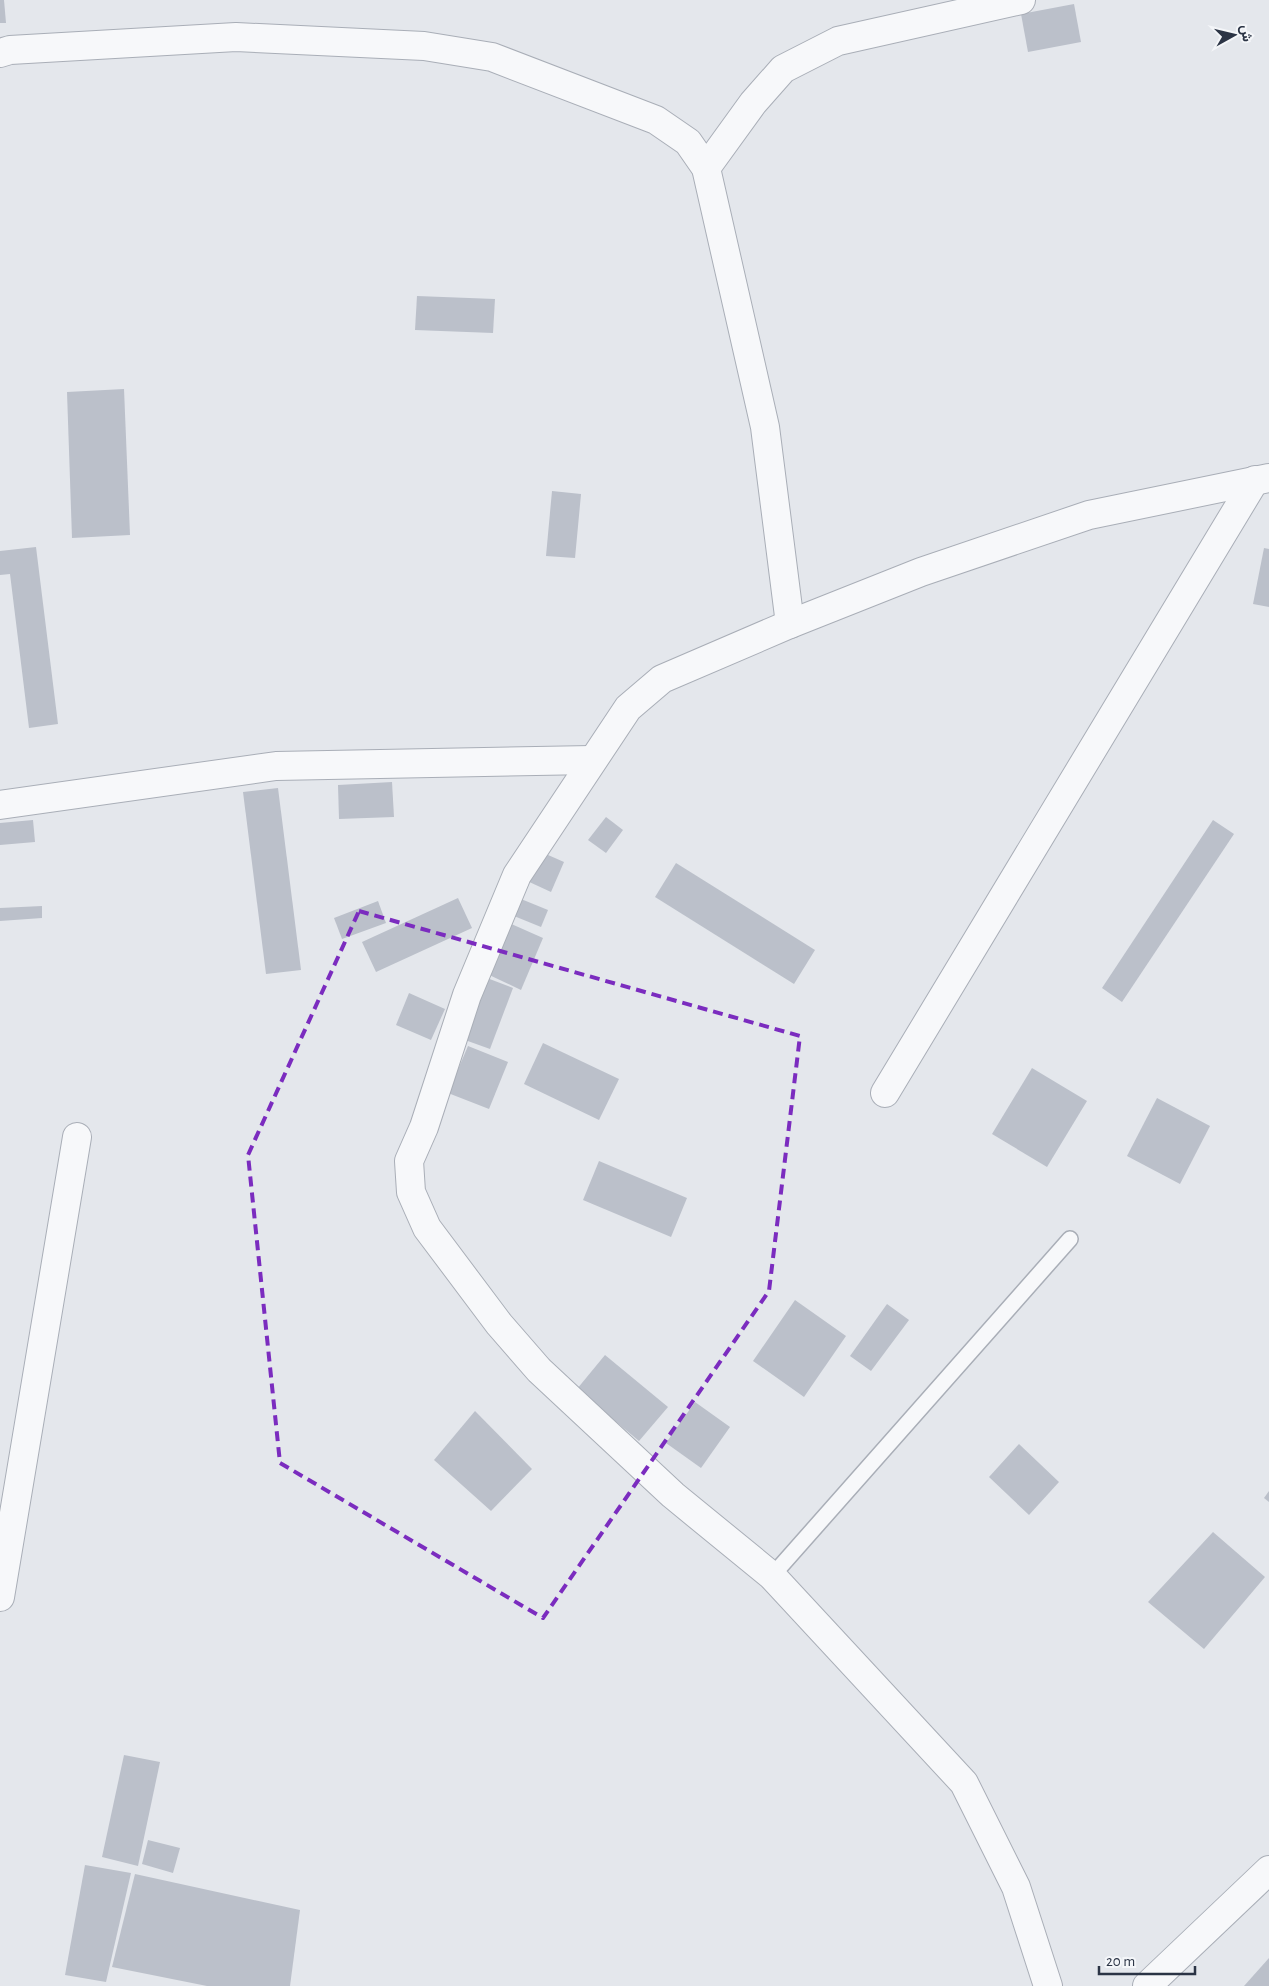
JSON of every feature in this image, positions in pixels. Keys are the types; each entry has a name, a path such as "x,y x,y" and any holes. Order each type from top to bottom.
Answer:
{"street":[{"path":"706,168 753,103 783,69 838,42 1021,0"},
{"path":"0,53 10,50 236,37 424,46 492,57 656,120 688,142 706,168 765,427 790,624"},
{"path":"1048,1986 1016,1888 964,1783 772,1576 673,1495 539,1370 499,1324 427,1228 411,1192 410,1161 424,1128 467,995 517,875 628,708 662,679 790,624 921,572 1090,515 1262,479"},
{"path":"885,1093 1262,479"},
{"path":"0,805 276,766 592,760"},
{"path":"0,1597 77,1136"},
{"path":"1147,1986 1269,1870"}],"lane":[{"path":"772,1576 1070,1239"}],"highlighted area":[{"path":"359,911 800,1036 769,1291 543,1618 280,1463 248,1155"}],"building":[{"path":"0,0 4,0 6,23 0,23"},
{"path":"1074,4 1081,42 1028,52 1021,14"},
{"path":"417,296 495,299 493,333 415,330"},
{"path":"124,389 130,535 72,538 67,392"},
{"path":"552,491 581,494 575,558 546,556"},
{"path":"36,547 58,724 29,728 10,574 0,575 0,551"},
{"path":"1264,548 1269,549 1269,607 1253,604"},
{"path":"392,782 394,817 339,819 338,785"},
{"path":"278,788 301,970 266,974 243,792"},
{"path":"606,817 623,830 606,853 588,840"},
{"path":"33,820 35,842 0,845 0,823"},
{"path":"1213,820 1234,834 1122,1002 1102,988"},
{"path":"539,851 564,862 551,892 525,880"},
{"path":"676,863 815,950 794,984 655,897"},
{"path":"458,898 472,928 376,972 362,942"},
{"path":"521,899 548,910 541,927 514,916"},
{"path":"378,901 386,923 342,939 334,918"},
{"path":"42,906 42,918 0,921 0,908"},
{"path":"507,922 543,938 521,990 485,973"},
{"path":"487,978 513,988 490,1049 465,1040"},
{"path":"409,993 445,1009 431,1040 396,1025"},
{"path":"543,1043 619,1079 599,1120 524,1084"},
{"path":"468,1046 508,1062 489,1109 448,1093"},
{"path":"1032,1068 1087,1101 1047,1167 992,1134"},
{"path":"1157,1098 1210,1126 1180,1184 1127,1156"},
{"path":"599,1161 687,1198 671,1237 583,1200"},
{"path":"795,1300 846,1336 804,1397 753,1361"},
{"path":"887,1304 909,1320 871,1371 850,1356"},
{"path":"605,1355 668,1407 639,1441 577,1389"},
{"path":"695,1402 730,1427 701,1468 666,1443"},
{"path":"475,1411 532,1469 491,1511 434,1460"},
{"path":"1019,1444 1059,1482 1029,1515 989,1477"},
{"path":"1269,1491 1269,1502 1264,1498"},
{"path":"1213,1532 1265,1577 1204,1649 1148,1602"},
{"path":"124,1755 160,1762 138,1866 102,1857"},
{"path":"148,1840 180,1848 173,1873 142,1864"},
{"path":"85,1865 131,1873 106,1982 65,1975"},
{"path":"135,1874 300,1910 290,1986 207,1986 112,1967"},
{"path":"1269,1958 1269,1986 1244,1986"}]}
